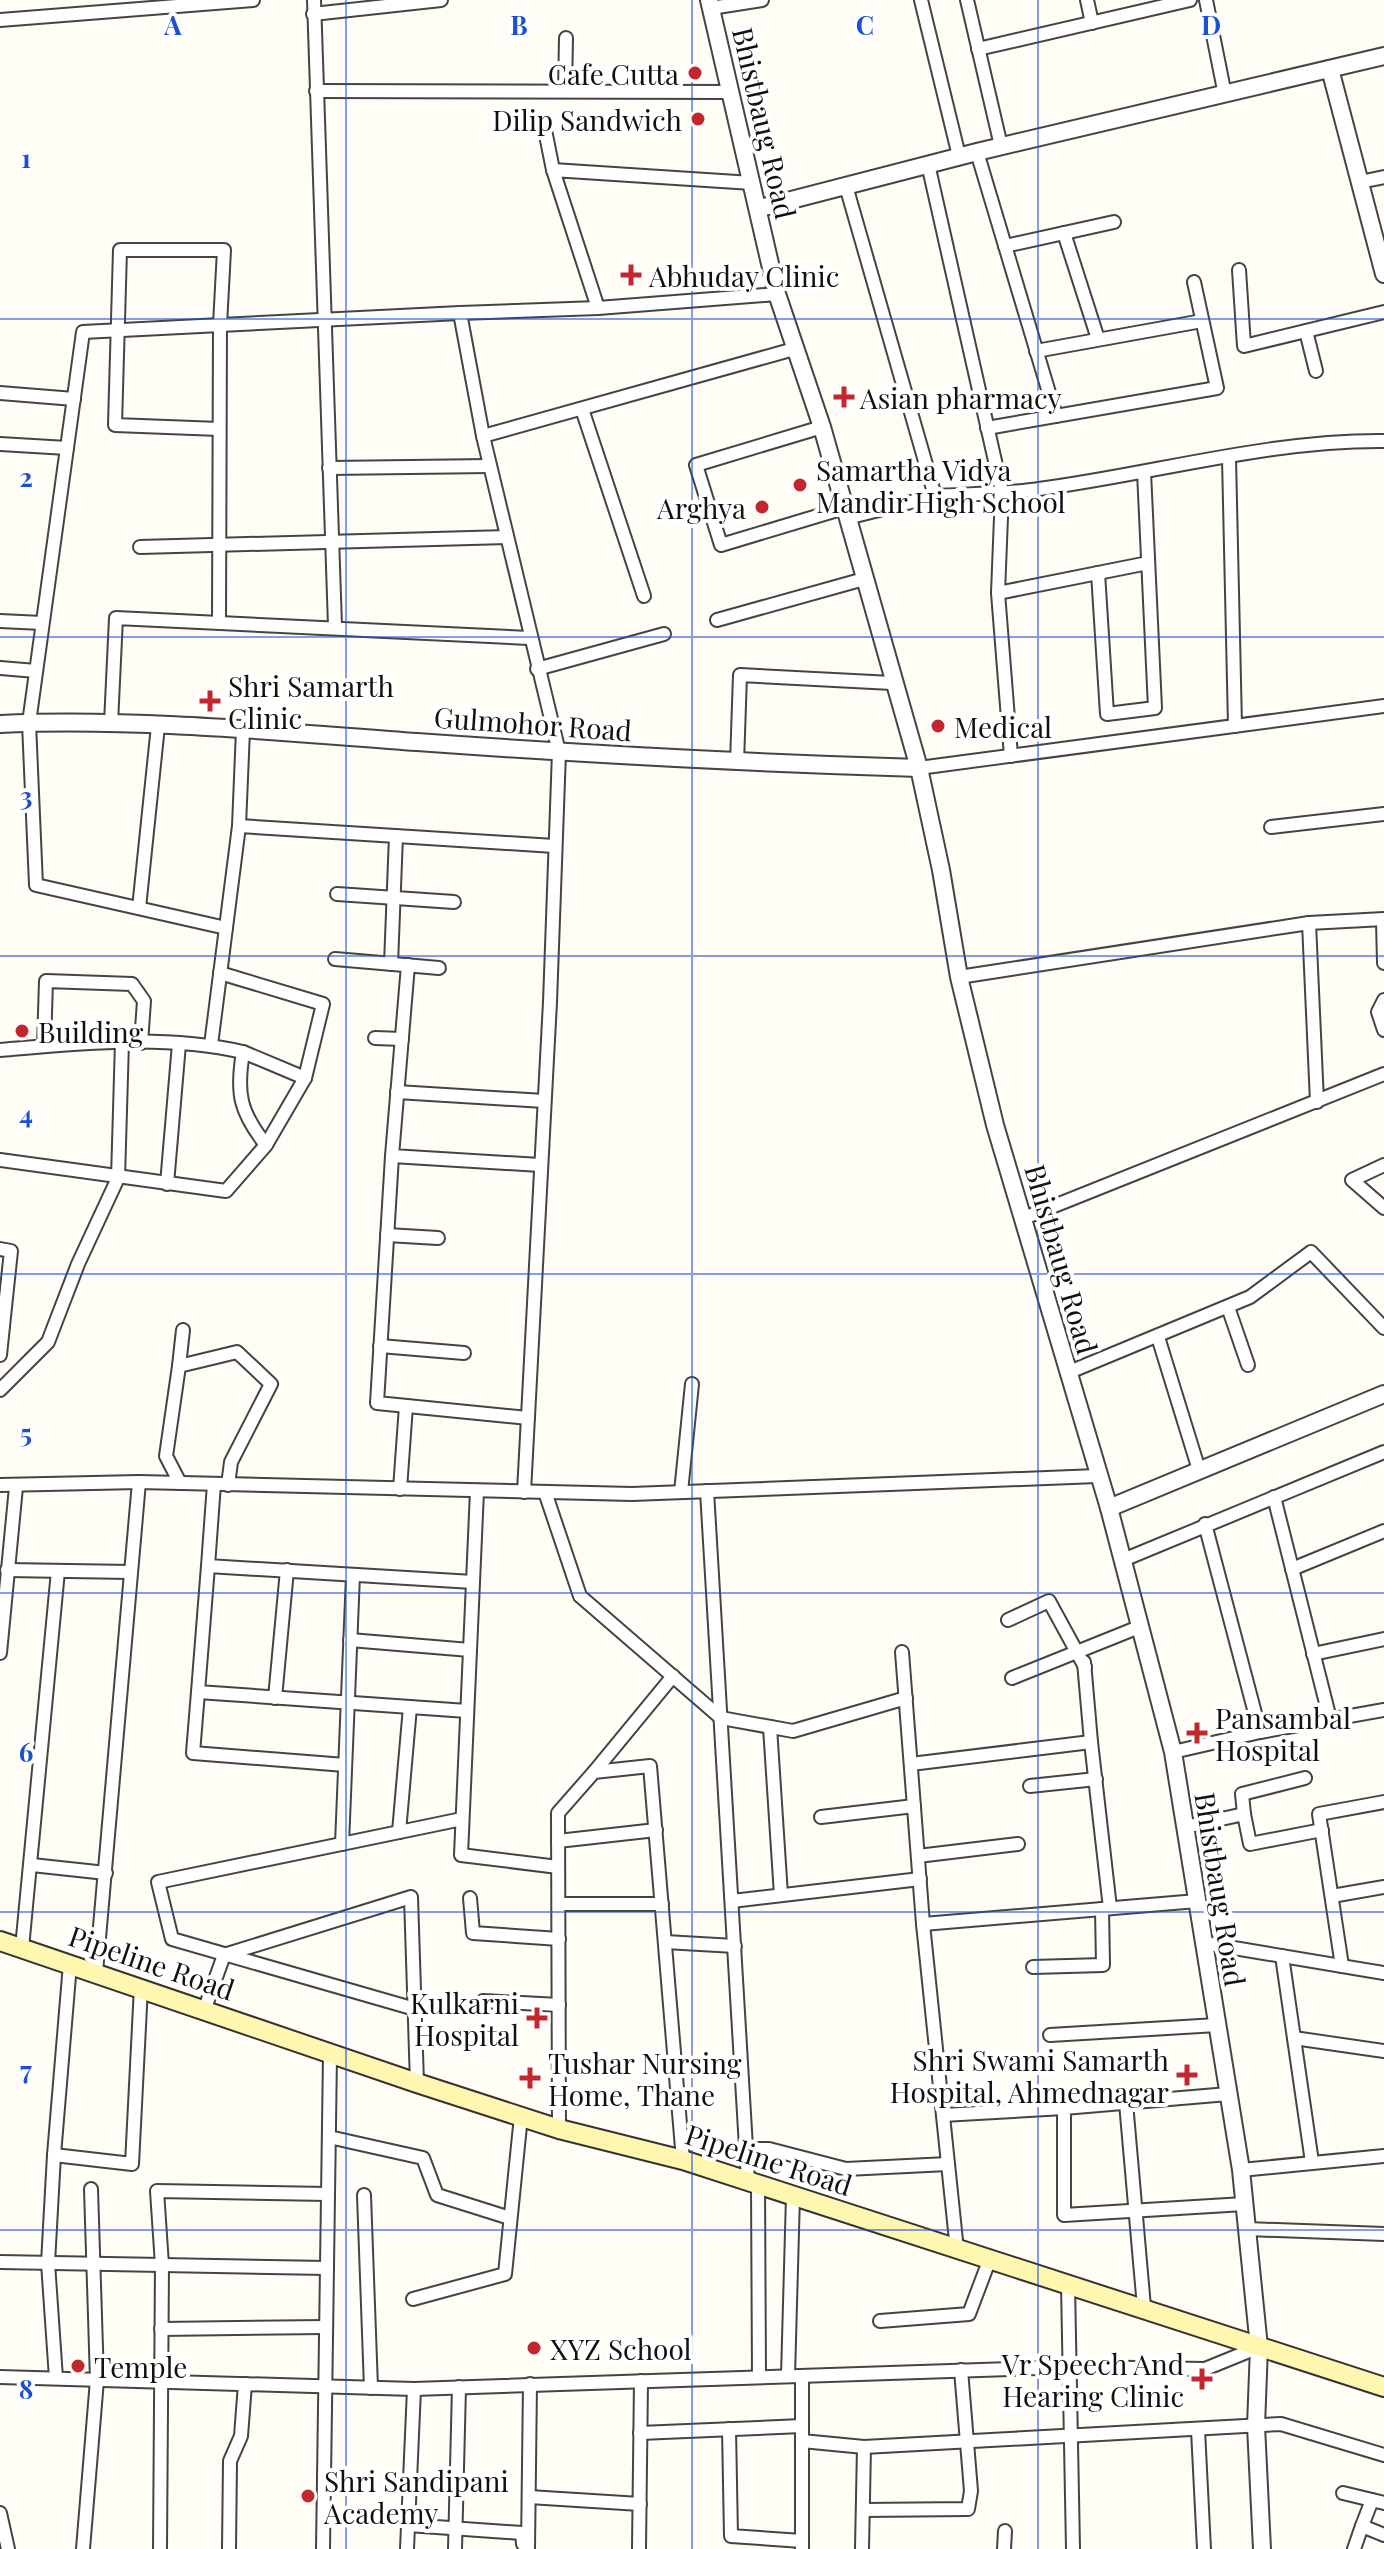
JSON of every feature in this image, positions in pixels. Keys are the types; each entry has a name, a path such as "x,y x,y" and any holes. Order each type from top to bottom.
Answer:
{"main road":[{"name":"Pipeline Road","path":"0,1941 205,2008 330,2055 559,2129 683,2160 1384,2387"}],"street":[{"path":"0,20 253,0"},
{"path":"314,0 335,626"},
{"path":"313,14 441,0"},
{"path":"710,4 762,0"},
{"path":"921,0 959,156"},
{"path":"967,0 1001,146"},
{"path":"1087,0 1092,23"},
{"path":"978,49 1190,0"},
{"path":"1206,0 1225,95"},
{"name":"Bhistbaug Road","path":"710,4 760,208 777,294 822,427 892,683 919,768 959,977 995,1125 1109,1508 1173,1752 1241,2170 1259,2347 1256,2426 1262,2549"},
{"path":"565,91 566,38"},
{"path":"760,208 959,156 1384,56"},
{"path":"1330,69 1384,274"},
{"path":"316,91 731,92"},
{"path":"545,130 553,170 598,308"},
{"path":"977,152 1056,416"},
{"path":"928,164 1002,492 998,593 1011,756"},
{"path":"553,170 752,183"},
{"path":"1360,182 1384,177"},
{"path":"846,186 935,496"},
{"path":"1005,246 1114,222"},
{"path":"1064,233 1098,339"},
{"path":"219,429 115,425 120,250 224,250 220,325 219,622"},
{"path":"1239,270 1244,346 1384,312"},
{"path":"987,428 1217,388 1194,282"},
{"path":"226,928 36,885 29,723 83,332 116,333 220,325 598,308 777,294"},
{"path":"460,313 483,436 529,638 559,752 524,1492"},
{"path":"1036,351 1202,321"},
{"path":"1306,331 1316,371"},
{"path":"483,436 794,349"},
{"path":"0,393 74,399"},
{"path":"582,409 644,596"},
{"path":"822,427 696,465 721,545 846,513 935,496 1002,492 1350,441 1384,441"},
{"path":"0,444 67,448"},
{"path":"1229,458 1235,726"},
{"path":"329,468 490,466"},
{"path":"1098,573 1107,714 1155,708 1144,472"},
{"path":"140,547 507,537"},
{"path":"998,593 1148,563"},
{"path":"717,620 864,579"},
{"path":"111,723 116,618 335,626 529,638"},
{"path":"0,621 42,623"},
{"path":"537,669 664,634"},
{"path":"0,668 36,671"},
{"path":"737,763 740,675 892,683"},
{"path":"919,768 1384,706"},
{"name":"Gulmohor Road","path":"0,724 111,723 737,763 919,768"},
{"path":"139,908 158,726"},
{"path":"211,1045 239,826 243,730"},
{"path":"1271,827 1384,814"},
{"path":"239,826 554,846"},
{"path":"391,964 396,836"},
{"path":"337,894 454,902"},
{"path":"959,977 1309,923 1384,920 1384,963"},
{"path":"1309,923 1317,1102"},
{"path":"335,959 439,968"},
{"path":"408,965 392,1156 377,1403 528,1418"},
{"path":"0,1160 226,1191 266,1145 305,1078 323,1004 220,973"},
{"path":"44,1046 46,981 132,984 144,1001 141,1043"},
{"path":"1384,1000 1378,1012 1384,1030"},
{"path":"375,1038 402,1039"},
{"path":"0,1050 122,1042 211,1045 243,1052 305,1078"},
{"path":"0,1390 48,1342 78,1264 118,1178 122,1042"},
{"path":"167,1184 179,1044"},
{"path":"243,1052 238,1095 250,1125 266,1145"},
{"path":"1024,1218 1384,1074"},
{"path":"397,1092 544,1101"},
{"path":"392,1156 540,1165"},
{"path":"1384,1165 1352,1180 1384,1208"},
{"path":"387,1235 438,1238"},
{"path":"0,1249 11,1251 0,1355"},
{"path":"1067,1373 1250,1297 1311,1252 1384,1328"},
{"path":"1228,1307 1248,1365"},
{"path":"180,1483 166,1456 183,1330"},
{"path":"1158,1337 1199,1470"},
{"path":"380,1346 464,1353"},
{"path":"179,1366 237,1352 271,1384 231,1462 228,1485"},
{"path":"681,1492 692,1384"},
{"path":"1109,1508 1384,1394"},
{"path":"400,1489 406,1406"},
{"path":"1123,1560 1384,1452"},
{"path":"0,1485 139,1482 524,1492 681,1492 1097,1476"},
{"path":"96,1972 139,1482"},
{"path":"214,1484 193,1753 345,1765"},
{"path":"0,1653 3,1584 16,1487"},
{"path":"477,1491 461,1855 558,1867"},
{"path":"707,1491 746,2149 753,2182 759,2377"},
{"path":"545,1492 580,1596 721,1718 793,1731 906,1698"},
{"path":"1274,1497 1330,1719"},
{"path":"1205,1524 1260,1732"},
{"path":"1292,1569 1384,1531"},
{"path":"208,1566 473,1582"},
{"path":"7,1570 131,1572"},
{"path":"275,1698 287,1570"},
{"path":"22,1948 58,1571"},
{"path":"342,1844 353,1575"},
{"path":"1008,1620 1049,1601 1085,1667 1106,1908 1103,1965 1033,1967"},
{"path":"1012,1678 1139,1627"},
{"path":"1313,1654 1384,1639"},
{"path":"350,1640 470,1650"},
{"path":"902,1652 923,1924 957,2250"},
{"path":"559,2129 558,1813 673,1676"},
{"path":"198,1692 467,1711"},
{"path":"399,1832 410,1707"},
{"path":"1173,1752 1260,1732 1384,1710"},
{"path":"770,1727 781,1895"},
{"path":"911,1764 1091,1742"},
{"path":"594,1772 650,1766 683,2160"},
{"path":"1305,1778 1242,1794 1250,1844 1322,1830"},
{"path":"1030,1786 1096,1779"},
{"path":"1342,1966 1319,1814 1384,1802"},
{"path":"821,1817 914,1806"},
{"path":"1185,1827 1244,1814"},
{"path":"415,2009 172,1939 158,1882 462,1819"},
{"path":"558,1841 656,1830"},
{"path":"918,1856 1018,1844"},
{"path":"32,1865 106,1873"},
{"path":"732,1901 920,1879"},
{"path":"1332,1896 1384,1887"},
{"path":"224,1955 411,1897 417,2083"},
{"path":"470,1898 473,1933 559,1939"},
{"path":"923,1924 1197,1901"},
{"path":"559,1904 662,1904"},
{"path":"665,1942 735,1946"},
{"path":"1204,1943 1384,1973"},
{"path":"205,2008 224,1955"},
{"path":"1282,1956 1312,2162"},
{"path":"56,2378 48,2263 70,1964"},
{"path":"54,2155 132,2164 141,1987"},
{"path":"483,2001 559,2005"},
{"path":"1050,2035 1217,2025"},
{"path":"1294,2038 1384,2051"},
{"path":"323,2549 330,2055"},
{"path":"943,2115 1228,2094"},
{"path":"1126,2103 1144,2307"},
{"path":"1064,2108 1064,2215 1244,2204"},
{"path":"413,2299 505,2274 521,2116"},
{"path":"329,2137 423,2158 437,2195 510,2218"},
{"path":"746,2149 769,2149 846,2169 948,2164"},
{"path":"1241,2170 1384,2156"},
{"path":"83,2549 97,2380 91,2189"},
{"path":"160,2549 162,2265 157,2191 328,2194"},
{"path":"364,2195 371,2388"},
{"path":"788,2376 793,2196"},
{"path":"1247,2229 1384,2234"},
{"path":"880,2321 969,2314 989,2261"},
{"path":"0,2262 327,2268"},
{"path":"1068,2284 1073,2549"},
{"path":"161,2329 326,2327"},
{"path":"0,2377 414,2389 1069,2367 1205,2369 1259,2347"},
{"path":"863,2510 968,2509 971,2491 961,2370"},
{"path":"729,2429 731,2536 802,2545 802,2376"},
{"path":"639,2549 641,2381"},
{"path":"229,2549 230,2461 241,2436 245,2384"},
{"path":"526,2549 530,2384"},
{"path":"455,2549 459,2387"},
{"path":"407,2549 414,2389"},
{"path":"802,2441 864,2447 1281,2424 1384,2455"},
{"path":"640,2433 802,2426"},
{"path":"1198,2430 1204,2549"},
{"path":"862,2549 864,2447"},
{"path":"1343,2493 1378,2501 1362,2526 1354,2549"},
{"path":"529,2497 640,2504"},
{"path":"0,2513 8,2549"},
{"path":"408,2525 522,2533 526,2549"},
{"path":"1362,2526 1384,2535"},
{"path":"1004,2549 1005,2531"}],"place":[{"name":"Cafe Cutta","path":"695,73"},
{"name":"Dilip Sandwich","path":"698,119"},
{"name":"Abhuday Clinic","path":"631,275"},
{"name":"Asian pharmacy","path":"844,397"},
{"name":"Samartha Vidya Mandir High School","path":"800,485"},
{"name":"Arghya","path":"762,507"},
{"name":"Shri Samarth Clinic","path":"210,701"},
{"name":"Medical","path":"938,726"},
{"name":"Building","path":"22,1031"},
{"name":"Pansambal Hospital","path":"1197,1733"},
{"name":"Kulkarni Hospital","path":"537,2018"},
{"name":"Shri Swami Samarth Hospital, Ahmednagar","path":"1187,2075"},
{"name":"Tushar Nursing Home, Thane","path":"530,2078"},
{"name":"XYZ School","path":"534,2348"},
{"name":"Temple","path":"78,2366"},
{"name":"Vr Speech And Hearing Clinic","path":"1202,2379"},
{"name":"Shri Sandipani Academy","path":"308,2496"}]}
